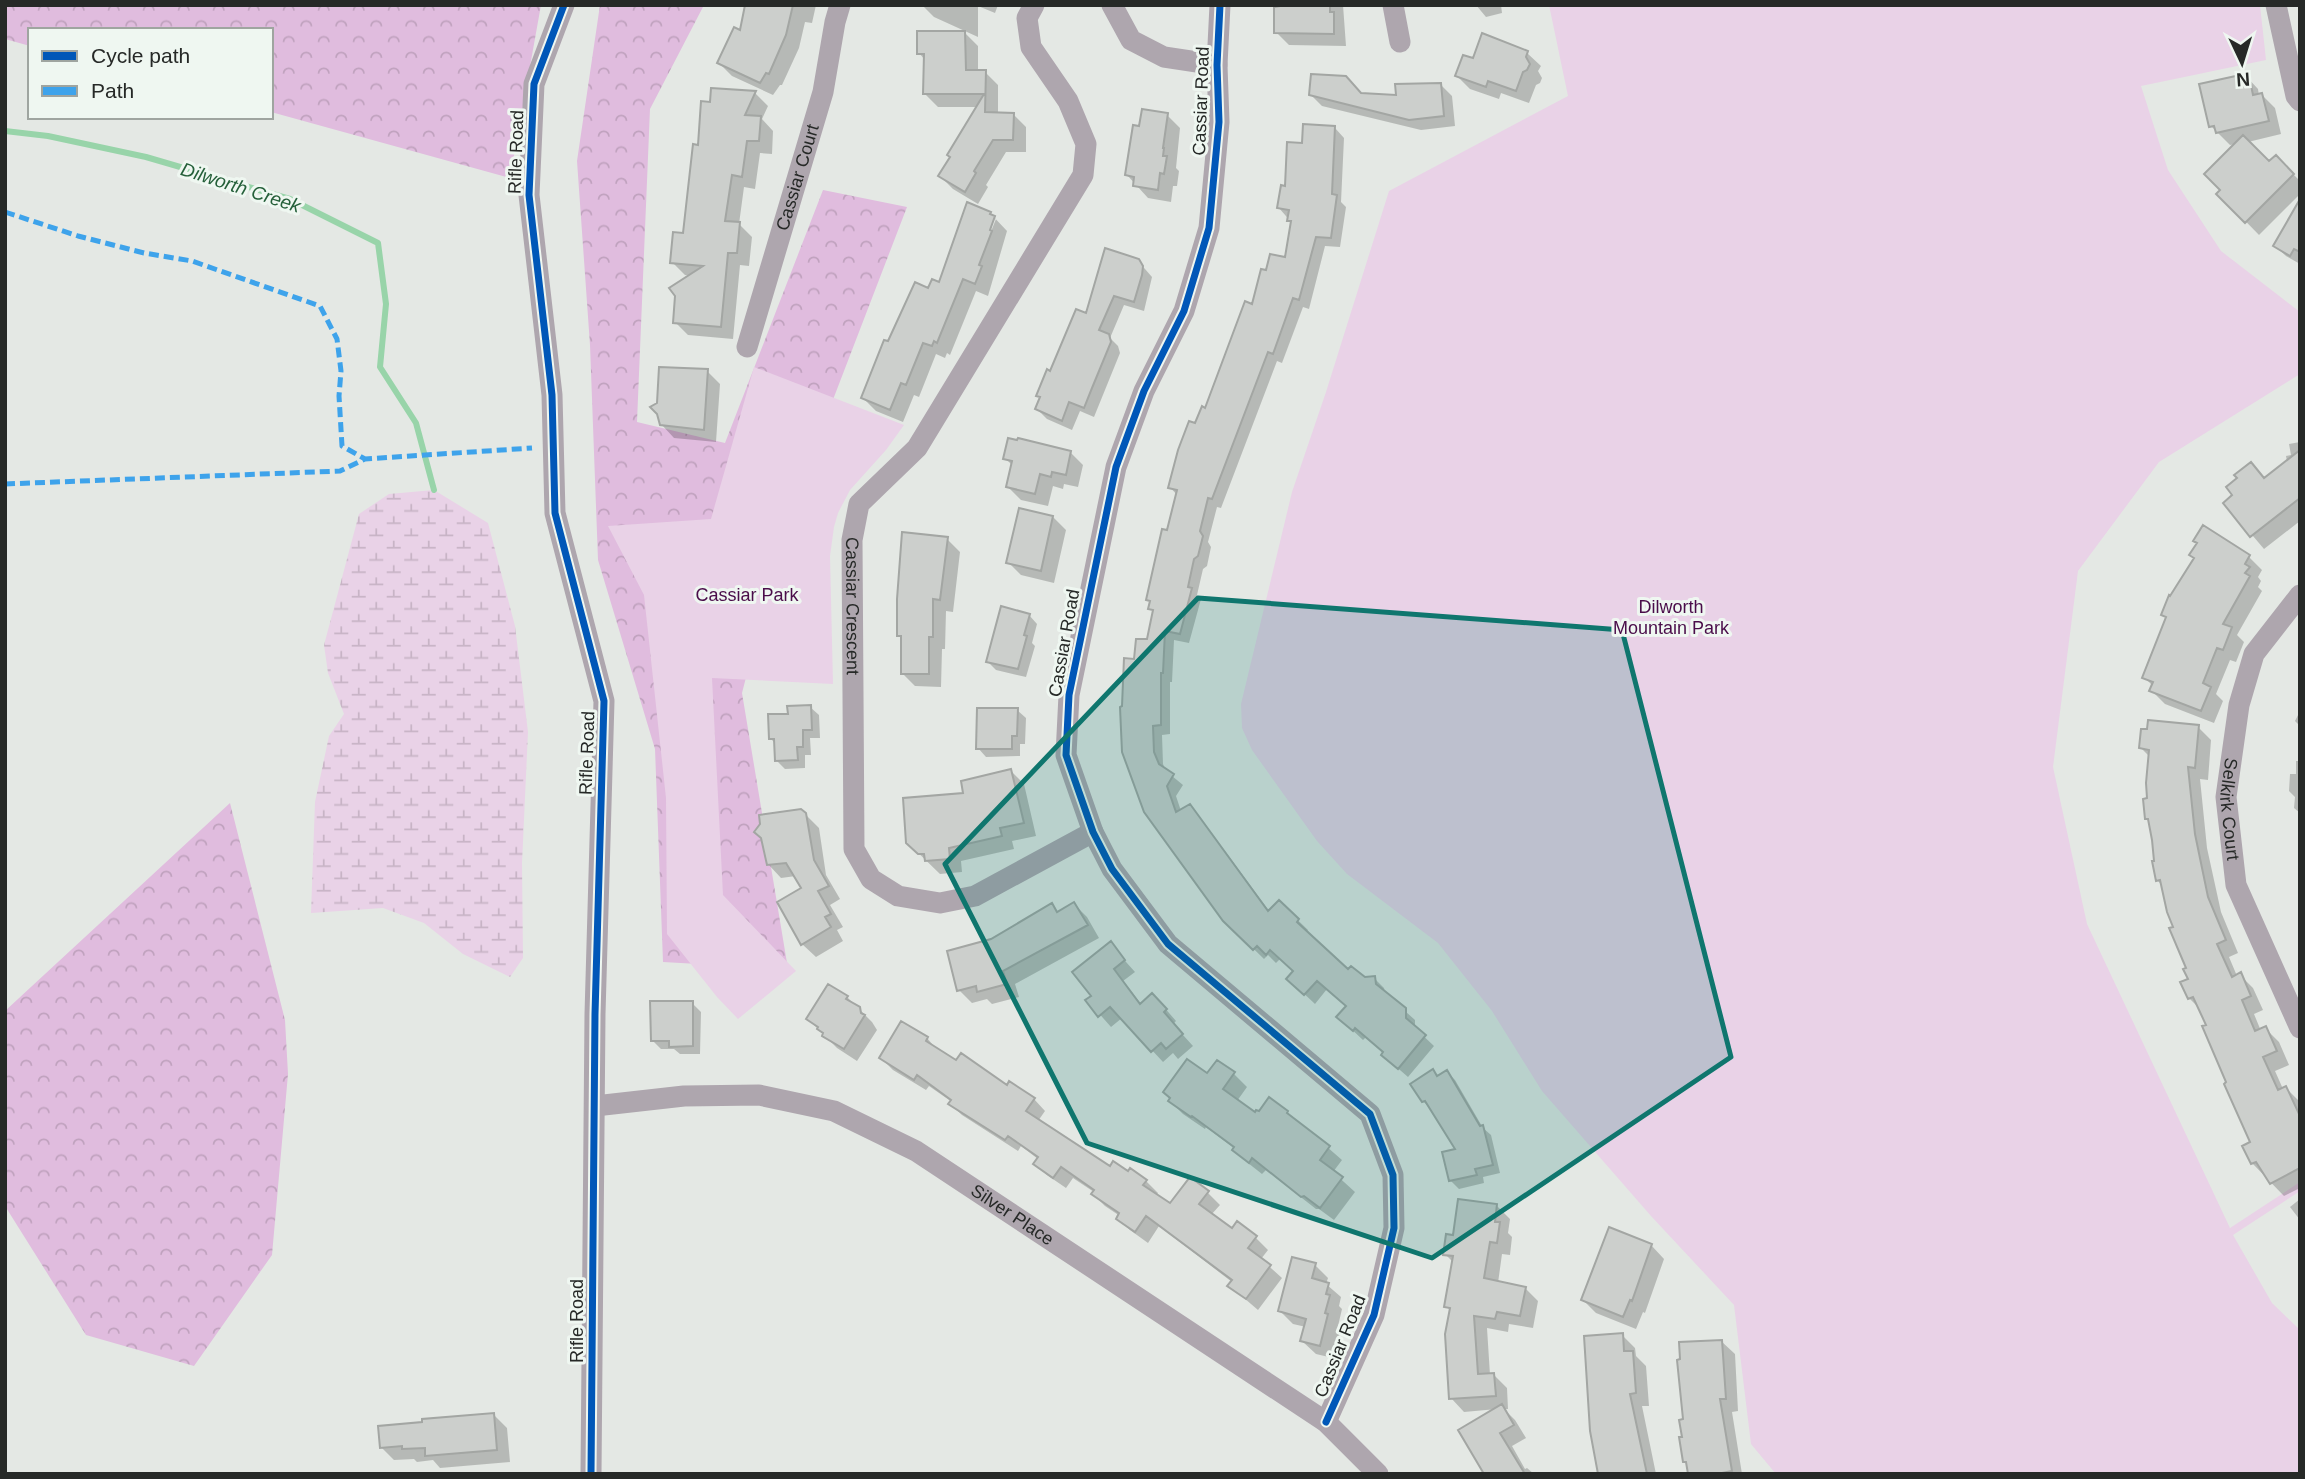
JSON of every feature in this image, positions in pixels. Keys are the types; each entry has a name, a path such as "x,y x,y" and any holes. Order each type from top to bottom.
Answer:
{"street":[{"name":"Rifle Road","path":"564,5 534,84 528,195 552,395 555,513 604,701 595,1106 592,1474"},
{"name":"Cassiar Court","path":"747,347 823,92 840,5"},
{"name":"Cassiar Crescent","path":"1034,5 1027,18 1031,47 1068,102 1086,144 1083,175 917,448 859,504 852,540 854,849 871,879 898,896 940,903 975,896 1093,832"},
{"path":"1112,5 1131,40 1164,57 1217,65"},
{"name":"Cassiar Road","path":"1220,5 1217,65 1219,122 1209,228 1184,311 1144,391 1116,467 1069,695 1066,755 1093,832 1112,869 1168,944 1370,1114 1393,1175 1394,1228 1374,1315 1326,1422"},
{"path":"1393,5 1401,42"},
{"path":"2276,5 2299,95"},
{"name":"Selkirk Court","path":"2300,595 2254,654 2239,705 2226,797 2236,885 2300,1028"},
{"name":"Silver Place","path":"595,1106 684,1096 759,1095 834,1111 916,1151 1326,1422 1378,1474"}],"highlighted area":[{"path":"1198,598 1622,630 1731,1057 1432,1258 1087,1143 945,864"}],"green space":[{"path":"5,5 541,5 510,178 273,113 273,28 28,28 28,45 5,39"},
{"path":"600,5 704,5 650,109 637,422 725,443 823,190 907,207 786,522 742,693 788,969 663,962 655,749 598,560 590,345 577,161"},
{"name":"Dilworth Mountain Park","path":"1549,5 2260,5 2266,60 2141,86 2168,170 2221,251 2300,312 2300,374 2159,462 2078,571 2053,767 2087,924 2230,1228 2300,1182 2300,1191 2233,1235 2272,1303 2300,1330 2300,1474 1776,1474 1751,1444 1734,1305 1651,1216 1542,1091 1492,1011 1438,943 1347,874 1317,841 1252,750 1242,728 1241,704 1292,492 1389,191 1568,96"},
{"name":"Cassiar Park","path":"754,367 904,425 886,450 850,490 834,527 830,556 833,684 712,678 723,895 796,971 738,1019 667,934 666,798 644,595 608,526 711,519"},
{"path":"434,490 488,523 515,626 528,732 522,863 523,958 510,977 463,954 424,923 383,908 311,913 315,802 329,736 344,714 328,673 324,645 359,514 389,494"},
{"path":"230,803 285,1020 288,1074 272,1255 194,1366 86,1335 5,1206 5,1011"}],"building":[{"path":"745,5 793,5 786,35 769,74 766,73 760,83 717,63 734,27 740,30"},
{"path":"1330,5 1330,12 1334,12 1334,34 1274,33 1274,7"},
{"path":"917,31 965,31 966,70 986,70 985,112 1014,113 1013,140 993,140 965,192 938,176 950,157 947,155 984,94 923,94 924,54 917,54"},
{"path":"1482,33 1528,51 1526,57 1530,64 1523,72 1516,91 1488,81 1486,87 1455,76 1463,55 1473,58"},
{"path":"1311,74 1346,76 1361,93 1396,95 1395,84 1441,83 1444,116 1409,120 1309,95"},
{"path":"2245,74 2253,95 2262,93 2269,121 2216,133 2214,126 2209,127 2199,84"},
{"path":"711,88 756,91 745,115 761,116 759,141 747,141 742,177 732,175 725,221 740,222 737,253 728,253 721,327 673,323 675,296 669,288 703,266 670,263 673,232 683,233 693,144 698,145 701,101 710,102"},
{"path":"1142,109 1168,113 1163,148 1163,156 1167,156 1164,174 1160,173 1158,190 1133,186 1134,177 1125,175 1133,125 1139,126"},
{"path":"1303,124 1335,126 1332,194 1337,195 1331,238 1316,237 1299,300 1293,298 1273,354 1268,352 1212,499 1208,498 1200,531 1203,536 1198,556 1194,559 1188,587 1192,588 1180,634 1165,631 1161,673 1161,725 1153,726 1154,752 1159,764 1174,774 1167,786 1176,812 1190,804 1268,911 1279,900 1299,919 1297,922 1348,969 1351,966 1365,977 1375,976 1376,984 1406,1008 1406,1018 1426,1035 1398,1069 1355,1028 1353,1031 1336,1017 1346,1006 1317,981 1304,995 1286,979 1293,971 1270,950 1266,955 1257,946 1253,950 1223,921 1144,812 1122,752 1120,707 1124,658 1134,659 1136,639 1147,639 1153,610 1148,609 1150,601 1146,600 1162,529 1167,530 1177,490 1168,488 1178,450 1189,421 1195,423 1202,406 1205,408 1245,301 1252,304 1261,269 1266,270 1270,254 1285,257 1291,221 1287,221 1289,210 1277,208 1281,185 1285,186 1287,142 1302,143"},
{"path":"2243,135 2269,161 2276,155 2294,174 2245,223 2216,194 2220,190 2204,174"},
{"path":"2300,199 2300,252 2294,249 2290,256 2273,246"},
{"path":"967,202 995,216 975,284 963,279 937,343 934,341 932,346 923,343 906,385 901,383 890,410 861,398 884,340 888,341 915,282 928,288 932,279 939,282"},
{"path":"1105,248 1139,259 1143,266 1142,275 1134,302 1114,296 1099,330 1109,334 1111,342 1084,408 1069,402 1062,421 1035,409 1040,397 1036,396 1047,369 1050,371 1076,309 1086,313"},
{"path":"659,367 708,369 704,430 660,425 657,414 650,407 657,403"},
{"path":"1008,438 1071,451 1066,475 1052,472 1051,477 1040,474 1035,494 1006,487 1012,461 1003,459"},
{"path":"2300,450 2300,498 2250,537 2223,503 2232,495 2226,487 2237,478 2234,475 2251,462 2264,478"},
{"path":"1019,508 1053,516 1041,571 1006,563"},
{"path":"2203,525 2250,555 2245,564 2250,567 2245,573 2250,576 2223,624 2232,627 2223,650 2217,648 2203,683 2211,687 2201,711 2149,691 2153,682 2142,678 2166,617 2161,615 2169,595 2194,558 2189,555 2197,543 2193,541"},
{"path":"902,532 948,537 940,600 933,599 929,674 901,674 897,599"},
{"path":"1001,606 1030,614 1018,669 986,662"},
{"path":"811,705 812,730 803,730 803,747 797,747 798,760 775,761 774,739 769,739 768,714 788,714 787,706"},
{"path":"977,708 1018,708 1017,736 1012,736 1012,749 976,749"},
{"path":"2148,720 2199,725 2195,768 2188,767 2195,834 2208,897 2226,940 2217,944 2232,977 2241,972 2251,996 2242,1000 2255,1031 2266,1026 2277,1051 2263,1057 2278,1090 2286,1086 2300,1116 2300,1168 2270,1184 2256,1162 2251,1164 2242,1146 2250,1142 2202,1026 2206,1025 2193,997 2188,999 2180,982 2188,979 2183,969 2186,968 2169,928 2173,927 2160,880 2156,881 2152,840 2148,819 2145,819 2143,799 2147,798 2149,750 2139,748 2141,729 2147,729"},
{"path":"1011,769 1024,823 1000,828 1002,836 949,848 950,859 925,861 924,854 918,854 906,843 903,798 963,793 961,781"},
{"path":"801,809 806,813 814,860 829,886 818,891 831,914 825,917 831,927 801,945 777,902 801,888 786,863 767,865 761,838 754,832 760,824 759,815"},
{"path":"1074,902 1088,925 1003,971 1007,984 977,992 976,986 957,991 947,951 991,939 1052,903 1057,912"},
{"path":"1111,941 1125,960 1114,969 1140,1004 1152,993 1167,1009 1164,1012 1183,1034 1166,1049 1161,1043 1151,1052 1110,1007 1098,1017 1085,1000 1091,996 1072,972"},
{"path":"828,984 848,996 846,999 860,1007 861,1013 865,1015 844,1049 822,1036 823,1033 818,1027 806,1019"},
{"path":"650,1001 693,1001 693,1046 669,1047 669,1041 651,1041"},
{"path":"901,1021 928,1037 926,1041 956,1060 961,1053 1007,1085 1009,1081 1035,1098 1026,1111 1110,1166 1113,1161 1128,1171 1130,1168 1147,1180 1143,1185 1170,1203 1190,1177 1209,1191 1199,1204 1232,1228 1237,1221 1257,1236 1248,1248 1271,1265 1246,1299 1227,1286 1232,1280 1146,1216 1135,1232 1116,1219 1119,1213 1091,1194 1094,1190 1061,1167 1053,1178 1033,1164 1038,1157 1008,1136 1005,1140 948,1104 951,1100 917,1075 914,1080 879,1058"},
{"path":"1187,1059 1207,1073 1217,1060 1235,1072 1223,1089 1255,1112 1259,1111 1269,1097 1330,1146 1320,1160 1343,1177 1320,1208 1304,1196 1301,1197 1252,1158 1249,1163 1232,1150 1234,1147 1168,1101 1170,1098 1163,1092"},
{"path":"1433,1069 1437,1076 1447,1070 1480,1126 1483,1125 1493,1165 1475,1169 1477,1175 1449,1181 1442,1152 1455,1149 1425,1101 1422,1102 1410,1084"},
{"path":"1458,1199 1497,1204 1495,1222 1500,1222 1497,1243 1490,1242 1484,1278 1526,1287 1520,1316 1497,1312 1495,1319 1474,1316 1478,1374 1494,1373 1496,1396 1449,1399 1445,1334 1450,1308 1444,1307 1453,1256 1443,1255 1446,1234 1453,1235"},
{"path":"1609,1227 1652,1244 1632,1301 1630,1300 1623,1317 1581,1300"},
{"path":"1292,1257 1316,1263 1312,1278 1329,1283 1326,1294 1330,1295 1325,1313 1328,1314 1320,1346 1300,1341 1306,1319 1278,1311"},
{"path":"1623,1333 1624,1351 1633,1351 1636,1393 1630,1394 1647,1474 1598,1474 1590,1431 1584,1336"},
{"path":"1722,1340 1726,1399 1720,1399 1732,1471 1688,1474 1679,1437 1682,1437 1679,1420 1683,1419 1677,1360 1680,1359 1679,1342"},
{"path":"1502,1404 1514,1425 1500,1433 1525,1474 1484,1474 1458,1430"},
{"path":"494,1413 497,1450 425,1456 425,1448 380,1448 378,1426"}],"waterway":[{"name":"Dilworth Creek","path":"5,131 48,136 146,157 290,199 378,243 386,304 380,367 416,423 434,490"}],"marked path":[{"path":"5,212 78,236 144,253 192,261 320,306 337,339 341,371 339,396 342,446 365,459"},
{"path":"5,484 340,471 365,459 532,448"}],"cycle path":[{"path":"564,5 534,84 529,195 552,395 555,513 604,701 595,1014 591,1474"},
{"path":"1220,5 1217,65 1219,122 1209,228 1184,311 1144,391 1116,467 1069,695 1066,755 1093,832 1112,869 1168,944 1370,1114 1393,1175 1394,1228 1374,1315 1326,1422"}]}
